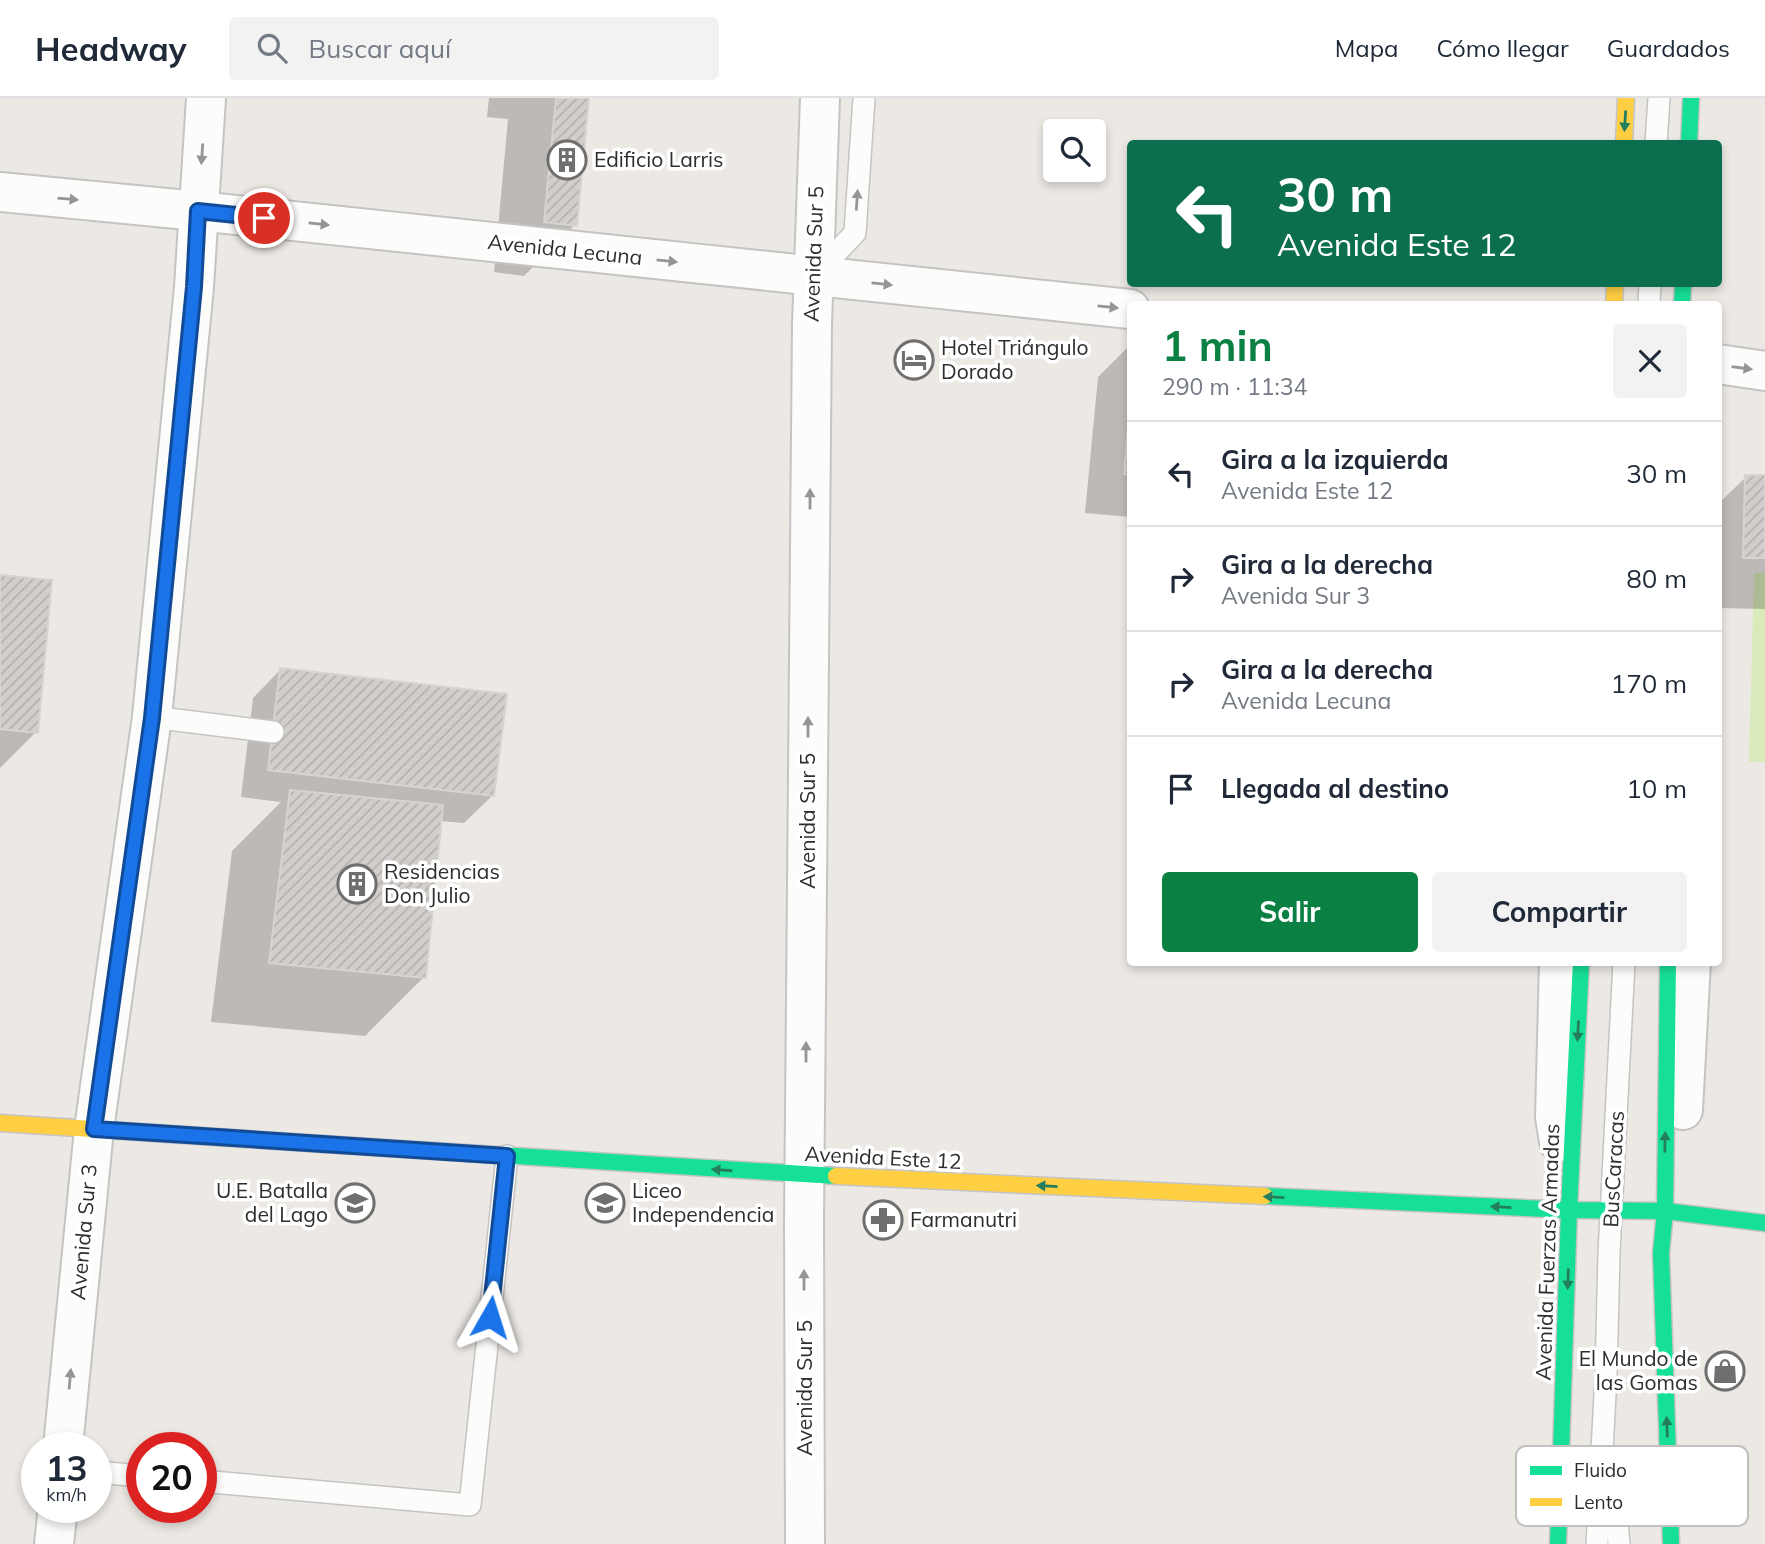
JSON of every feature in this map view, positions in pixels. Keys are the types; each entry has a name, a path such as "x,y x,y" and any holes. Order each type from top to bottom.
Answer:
{"street":[{"name":"Avenida Sur 3","path":"64,1432 94,1129 152,718 194,287 206,98"},
{"name":"Avenida Sur 5","path":"805,1544 805,1175 814,277 820,98"},
{"path":"1624,140 1626,98"},
{"path":"1689,140 1690,98"},
{"name":"Avenida Lecuna","path":"0,192 1127,309"},
{"path":"1722,365 1765,371"},
{"path":"1559,966 1555,1117 1569,1210"},
{"name":"Avenida Fuerzas Armadas","path":"1561,1446 1581,966"},
{"path":"1668,966 1665,1211 1661,1253 1668,1446"},
{"path":"1665,1211 1682,1157 1691,966"},
{"name":"Avenida Este 12","path":"0,1123 805,1175 1569,1210 1665,1211 1765,1223"},
{"path":"54,1544 56,1523"},
{"name":"Avenida Fuerzas Armadas","path":"1558,1544 1559,1526"},
{"path":"1670,1526 1671,1544"}],"lane":[{"path":"814,277 855,233 864,98"},
{"path":"1656,140 1659,98"},
{"path":"152,718 272,732"},
{"name":"BusCaracas","path":"1602,1446 1624,966"},
{"path":"217,1482 470,1505 507,1156"},
{"name":"BusCaracas","path":"1606,1376 1611,1446"},
{"name":"BusCaracas","path":"1597,1544 1598,1526"},
{"name":"BusCaracas","path":"1618,1526 1619,1544"}],"green space":[{"path":"1754,573 1765,573 1765,762 1749,762"}],"building":[{"name":"Edificio Larris","path":"556,98 589,98 577,226 544,222"},
{"path":"1127,438 1127,474 1124,474"},
{"path":"1745,475 1765,475 1765,558 1743,558"},
{"path":"0,575 52,580 38,733 0,729"},
{"path":"280,668 507,694 494,796 268,770"},
{"name":"Residencias Don Julio","path":"290,790 443,805 426,978 269,963"}],"traffic: fast":[{"path":"1689,140 1691,98"},
{"path":"1682,301 1683,287"},
{"path":"1561,1446 1581,966"},
{"path":"1668,966 1665,1211 1661,1253 1668,1446"},
{"path":"323,1144 836,1176"},
{"path":"1265,1196 1569,1210 1665,1211 1765,1223"},
{"path":"1558,1544 1559,1526"},
{"path":"1670,1526 1671,1544"}],"traffic: slow":[{"path":"1624,140 1626,98"},
{"path":"1614,301 1615,287"},
{"path":"0,1123 323,1144"},
{"path":"836,1176 1265,1196"}],"place":[{"name":"Edificio Larris","path":"567,160"},
{"name":"Hotel Triángulo Dorado","path":"914,360"},
{"name":"Residencias Don Julio","path":"357,884"},
{"name":"U.E. Batalla del Lago","path":"355,1203"},
{"name":"Liceo Independencia","path":"605,1203"},
{"name":"Farmanutri","path":"883,1220"},
{"name":"El Mundo de las Gomas","path":"1725,1371"}],"route":[{"path":"264,218 198,211 194,287 152,718 94,1129 507,1156 490,1317"}]}
